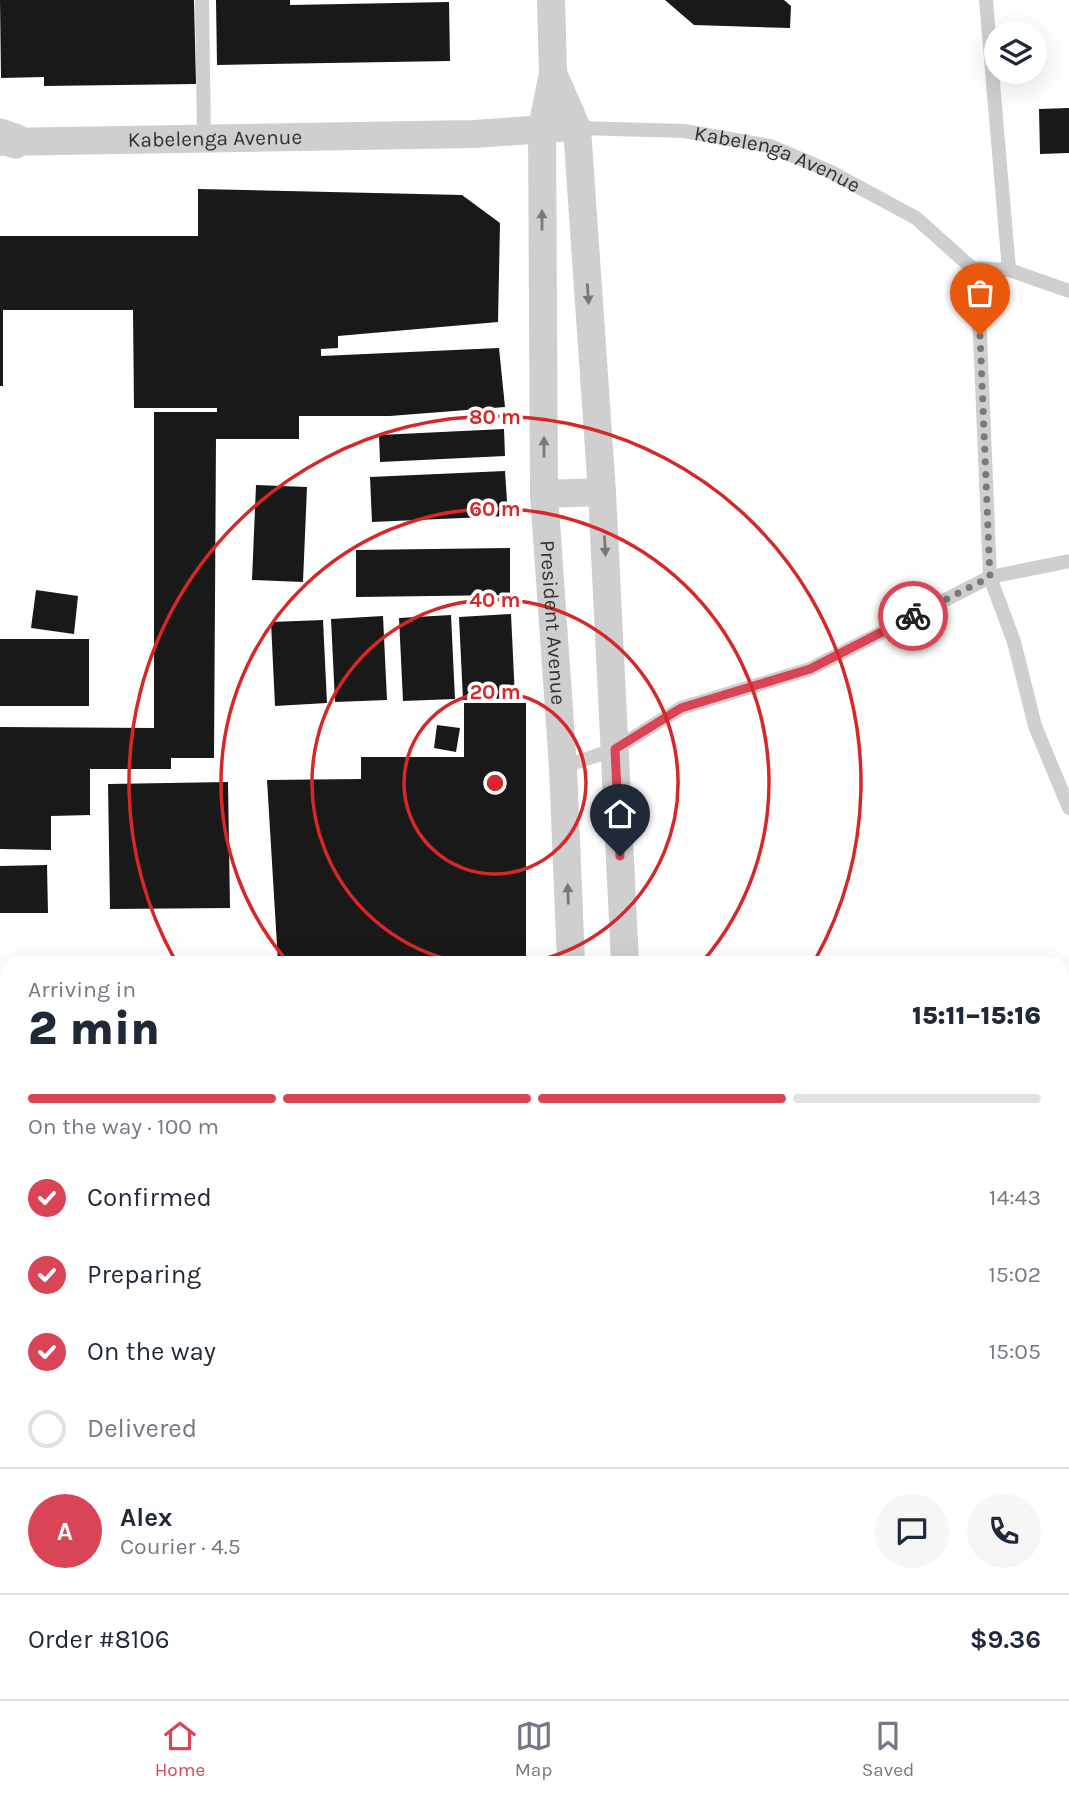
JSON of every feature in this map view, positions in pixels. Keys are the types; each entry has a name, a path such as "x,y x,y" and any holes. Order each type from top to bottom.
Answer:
{"street":[{"path":"551,0 553,73 577,128 602,492 625,956"},
{"name":"President Avenue","path":"553,73 542,128 544,494 563,767 571,956"},
{"name":"Kabelenga Avenue","path":"5,140 474,134 577,128"},
{"path":"544,494 602,492"}],"lane":[{"path":"202,0 204,138"},
{"path":"986,0 1009,270"},
{"name":"Kabelenga Avenue","path":"577,128 684,131 770,146 829,171 916,218 972,268"},
{"path":"1069,291 1009,270 972,268 980,335 990,577 1014,642 1035,726 1069,808"},
{"path":"563,767 615,749 681,708 810,669 990,577 1069,561"}],"building":[{"path":"0,0 194,0 196,84 44,86 44,77 1,78"},
{"path":"216,0 290,0 290,5 449,2 450,61 217,65"},
{"path":"665,0 784,0 791,6 790,28 694,25"},
{"path":"1069,108 1069,153 1040,154 1039,109"},
{"path":"198,189 462,195 500,223 498,322 338,336 338,348 321,349 321,356 499,348 505,407 390,416 299,416 299,439 216,439 214,758 171,758 171,769 90,769 90,815 51,816 51,850 0,849 0,727 154,728 154,412 217,412 217,408 134,408 133,310 3,310 3,386 0,386 0,236 198,236"},
{"path":"504,429 505,456 380,462 379,435"},
{"path":"505,471 508,516 372,522 370,477"},
{"path":"256,485 307,487 303,582 252,580"},
{"path":"510,548 510,595 356,597 356,550"},
{"path":"36,590 78,596 74,634 31,628"},
{"path":"511,614 515,698 463,700 459,617"},
{"path":"451,615 455,699 403,701 399,618"},
{"path":"383,616 387,700 335,702 331,619"},
{"path":"323,620 327,703 275,706 271,622"},
{"path":"0,639 89,639 89,706 0,706"},
{"path":"464,703 526,703 526,956 278,956 267,780 361,779 361,757 464,757"},
{"path":"437,725 460,728 456,752 434,748"},
{"path":"228,782 230,908 110,909 108,784"},
{"path":"47,865 48,913 0,913 0,866"}],"way so far":[{"path":"913,616 990,577 980,335"}],"route":[{"path":"620,856 615,749 681,708 810,669 913,616"}]}
